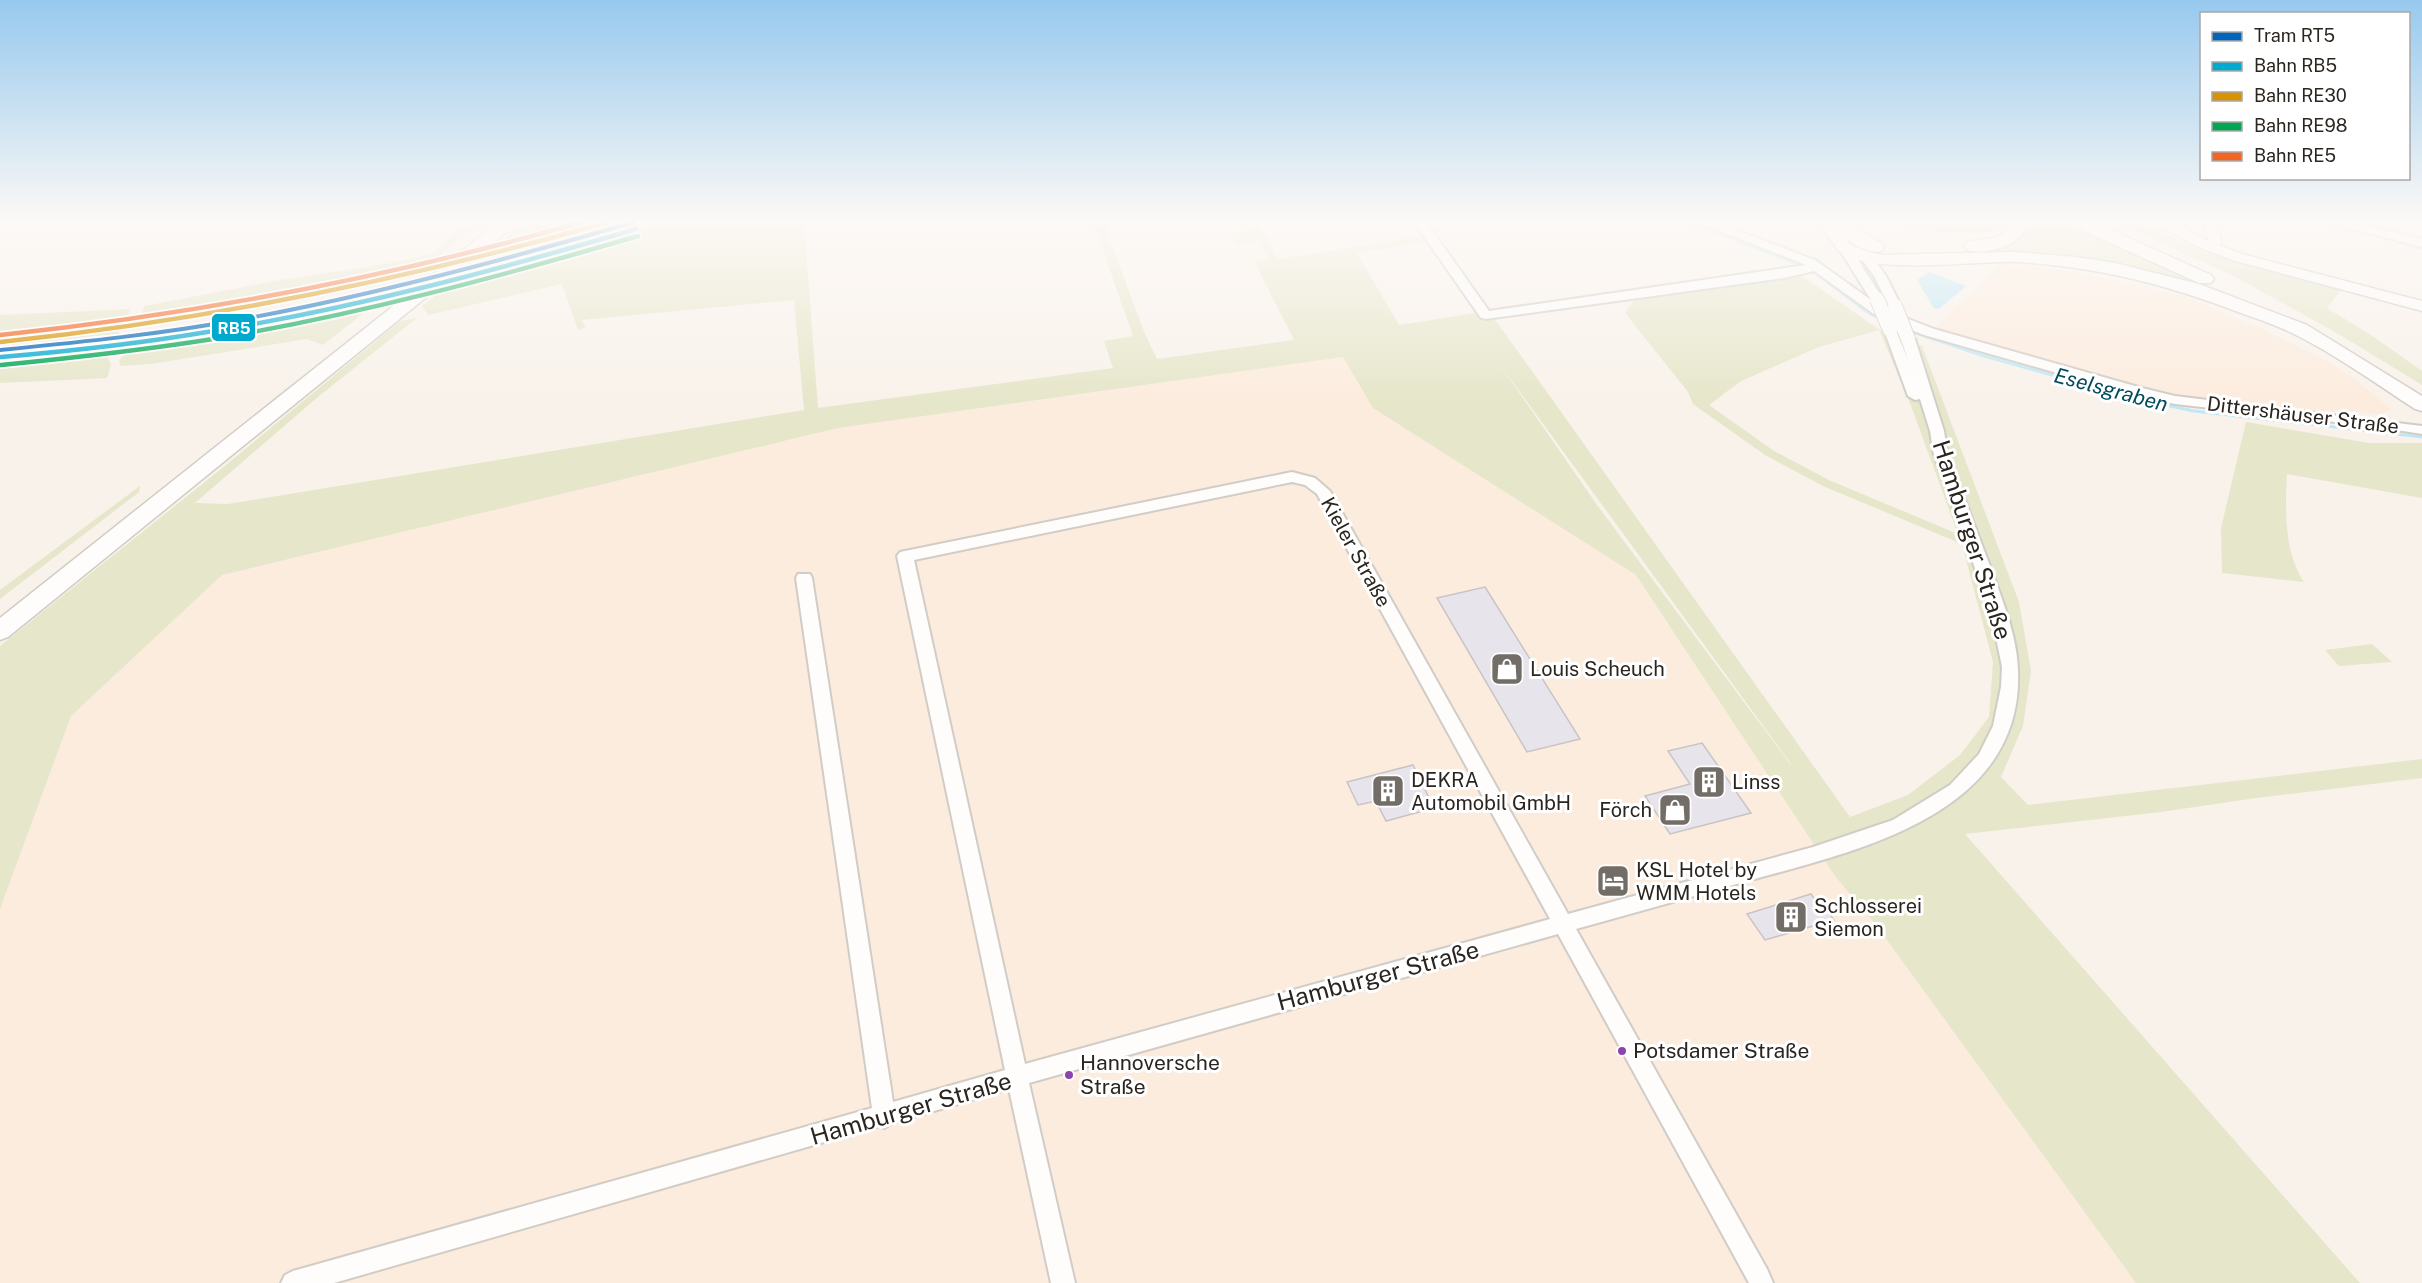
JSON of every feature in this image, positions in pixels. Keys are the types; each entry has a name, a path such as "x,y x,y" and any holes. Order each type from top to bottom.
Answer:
{"highway":[{"path":"4,622 416,282"},
{"path":"4,622 435,282"},
{"path":"2169,282 2193,288 2300,329"},
{"path":"2210,282 2300,329 2422,405"},
{"path":"2228,282 2325,334 2422,394"}],"main road":[{"path":"2331,282 2422,306"}],"street":[{"path":"1462,282 1486,315 1727,282"},
{"name":"Dittershäuser Straße","path":"1837,282 1883,314 1916,327 2139,392 2202,404 2371,422 2422,430"},
{"path":"1870,282 1913,391 1940,451"},
{"name":"Hamburger Straße","path":"293,1283 1018,1079 1280,1002 1813,855 1900,825 1929,809 1956,790 1985,759 1995,744 2002,726 2008,697 2010,667 1999,614 1940,451 1937,431 1908,339 1883,282"},
{"name":"Kieler Straße","path":"1018,1079 905,556 1292,477 1310,481 1323,491 1563,925"},
{"path":"804,578 884,1117"},
{"path":"1563,925 1761,1283"},
{"path":"1018,1079 1063,1283"}],"shaded area":[{"path":"1985,282 2120,282 2184,296 2269,332 2327,361 2349,375 2392,409 2381,414 2337,410 2330,414 2198,400 2145,390 2025,353 1942,332 1937,328 1940,321"},
{"path":"1343,357 1373,408 1636,574 1835,876 1876,925 2136,1283 0,1283 0,909 71,716 222,575 838,428"}],"green space":[{"path":"270,282 375,282 279,302 136,325 145,306"},
{"path":"453,282 809,282 818,408 1113,368 1104,341 1133,336 1114,282 1125,282 1157,359 1294,340 1265,282 1374,282 1399,325 1489,311 1850,817 1908,795 1960,755 1989,717 1993,662 1962,544 1823,486 1765,455 1693,404 1688,392 1625,313 1635,299 1747,282 1810,282 1880,330 1922,346 2019,602 2031,671 2023,726 2001,777 2028,805 2422,759 2422,778 2161,812 1965,834 2360,1283 2136,1283 1876,925 1835,876 1636,575 1373,408 1343,357 838,428 222,575 71,716 0,909 0,646 226,465 400,321 417,318 319,396 195,503 228,504 804,410 794,300 581,320 586,327 578,330 562,284 428,315 422,306","holes":["1879,330 1910,403 1958,534 1831,481 1774,451 1709,405 1741,381 1819,347","1498,362 1791,764 1597,505"]},
{"path":"2166,282 2199,282 2237,301"},
{"path":"2245,282 2312,282 2341,290 2327,308 2374,337 2422,371 2422,385 2342,336"},
{"path":"389,293 323,345 307,339 151,364 120,366 119,362 130,339"},
{"path":"131,309 107,355 111,365 107,378 0,383 0,315"},
{"path":"2246,422 2369,443 2422,443 2422,498 2287,474 2286,516 2289,544 2297,570 2304,582 2222,573 2221,528"},
{"path":"140,486 139,492 0,599 0,590"},
{"path":"2372,644 2392,662 2339,666 2325,650"}],"water":[{"path":"1918,282 1955,282 1966,286 1939,309 1934,308"}],"building":[{"name":"Louis Scheuch","path":"1485,587 1580,739 1527,752 1437,598"},
{"path":"1702,743 1751,813 1670,834 1645,796 1690,784 1668,751"},
{"name":"DEKRA Automobil GmbH","path":"1413,765 1434,808 1386,821 1376,801 1358,805 1347,782"},
{"name":"Schlosserei Siemon","path":"1811,894 1816,901 1820,900 1834,920 1765,940 1747,914"}],"waterway":[{"name":"Eselsgraben","path":"1828,282 1867,312 1881,319"},
{"name":"Eselsgraben","path":"1910,331 1984,356 2141,400 2194,411 2422,437"}],"tram line":[{"name":"RT5","path":"0,350 182,329 243,319 415,282"}],"rail line":[{"name":"RE5","path":"0,335 221,306 347,282"},
{"name":"RE30","path":"0,342 77,334 231,312 379,282"},
{"name":"RB5","path":"1,357 153,341 214,331 294,317 446,282"},
{"name":"RE98","path":"1,365 154,348 295,324 474,282"}],"place":[{"name":"Louis Scheuch","path":"1507,669"},
{"name":"Linss","path":"1709,782"},
{"name":"DEKRA Automobil GmbH","path":"1388,791"},
{"name":"Förch","path":"1675,810"},
{"name":"KSL Hotel by WMM Hotels","path":"1613,881"},
{"name":"Schlosserei Siemon","path":"1791,917"},
{"name":"Potsdamer Straße","path":"1622,1051"},
{"name":"Hannoversche Straße","path":"1069,1075"}]}
